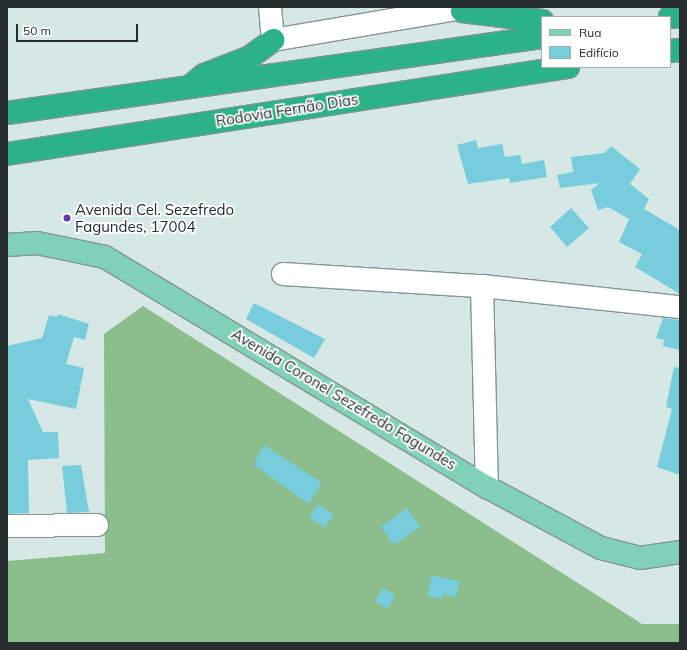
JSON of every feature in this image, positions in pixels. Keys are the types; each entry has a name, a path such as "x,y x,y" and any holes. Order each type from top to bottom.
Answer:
{"highway":[{"path":"464,8 541,21"},
{"path":"7,113 186,90 541,37"},
{"path":"186,90 204,75 250,57 273,40"},
{"name":"Rodovia Fernão Dias","path":"7,154 562,68"}],"main road":[{"name":"Avenida Coronel Sezefredo Fagundes","path":"7,245 37,243 81,250 129,268 487,487 601,548 640,558 680,552"}],"street":[{"path":"270,7 273,40 464,8"},
{"path":"283,274 482,286 680,307"},
{"path":"482,286 487,487"},
{"path":"7,526 97,525"}],"green space":[{"path":"143,306 642,624 680,624 680,643 7,643 7,561 105,553 104,334"}],"building":[{"path":"476,140 478,148 502,144 505,157 520,155 522,164 544,160 547,177 510,183 509,178 468,184 457,145"},
{"path":"611,146 640,169 630,184 649,199 644,209 680,230 680,294 635,267 642,254 619,242 629,219 608,207 598,210 591,190 600,183 560,188 557,175 573,172 571,157 605,153"},
{"path":"571,208 589,228 567,247 550,227"},
{"path":"254,303 325,339 314,358 246,319"},
{"path":"58,314 89,324 85,340 74,337 66,364 84,368 76,409 28,399 43,432 58,432 59,458 28,460 29,513 7,514 7,346 42,338 49,315 57,317"},
{"path":"663,318 680,320 680,350 663,346 664,340 656,338"},
{"path":"674,367 680,368 680,475 657,467 672,409 666,407"},
{"path":"264,445 322,483 309,504 254,465"},
{"path":"81,465 89,512 67,513 62,466"},
{"path":"318,504 334,515 325,528 309,517"},
{"path":"407,508 420,527 394,545 381,527"},
{"path":"432,575 460,581 456,597 443,594 442,599 427,595"},
{"path":"383,588 395,595 388,609 375,602"}],"place":[{"name":"Avenida Cel. Sezefredo Fagundes, 17004","path":"67,218"}]}
